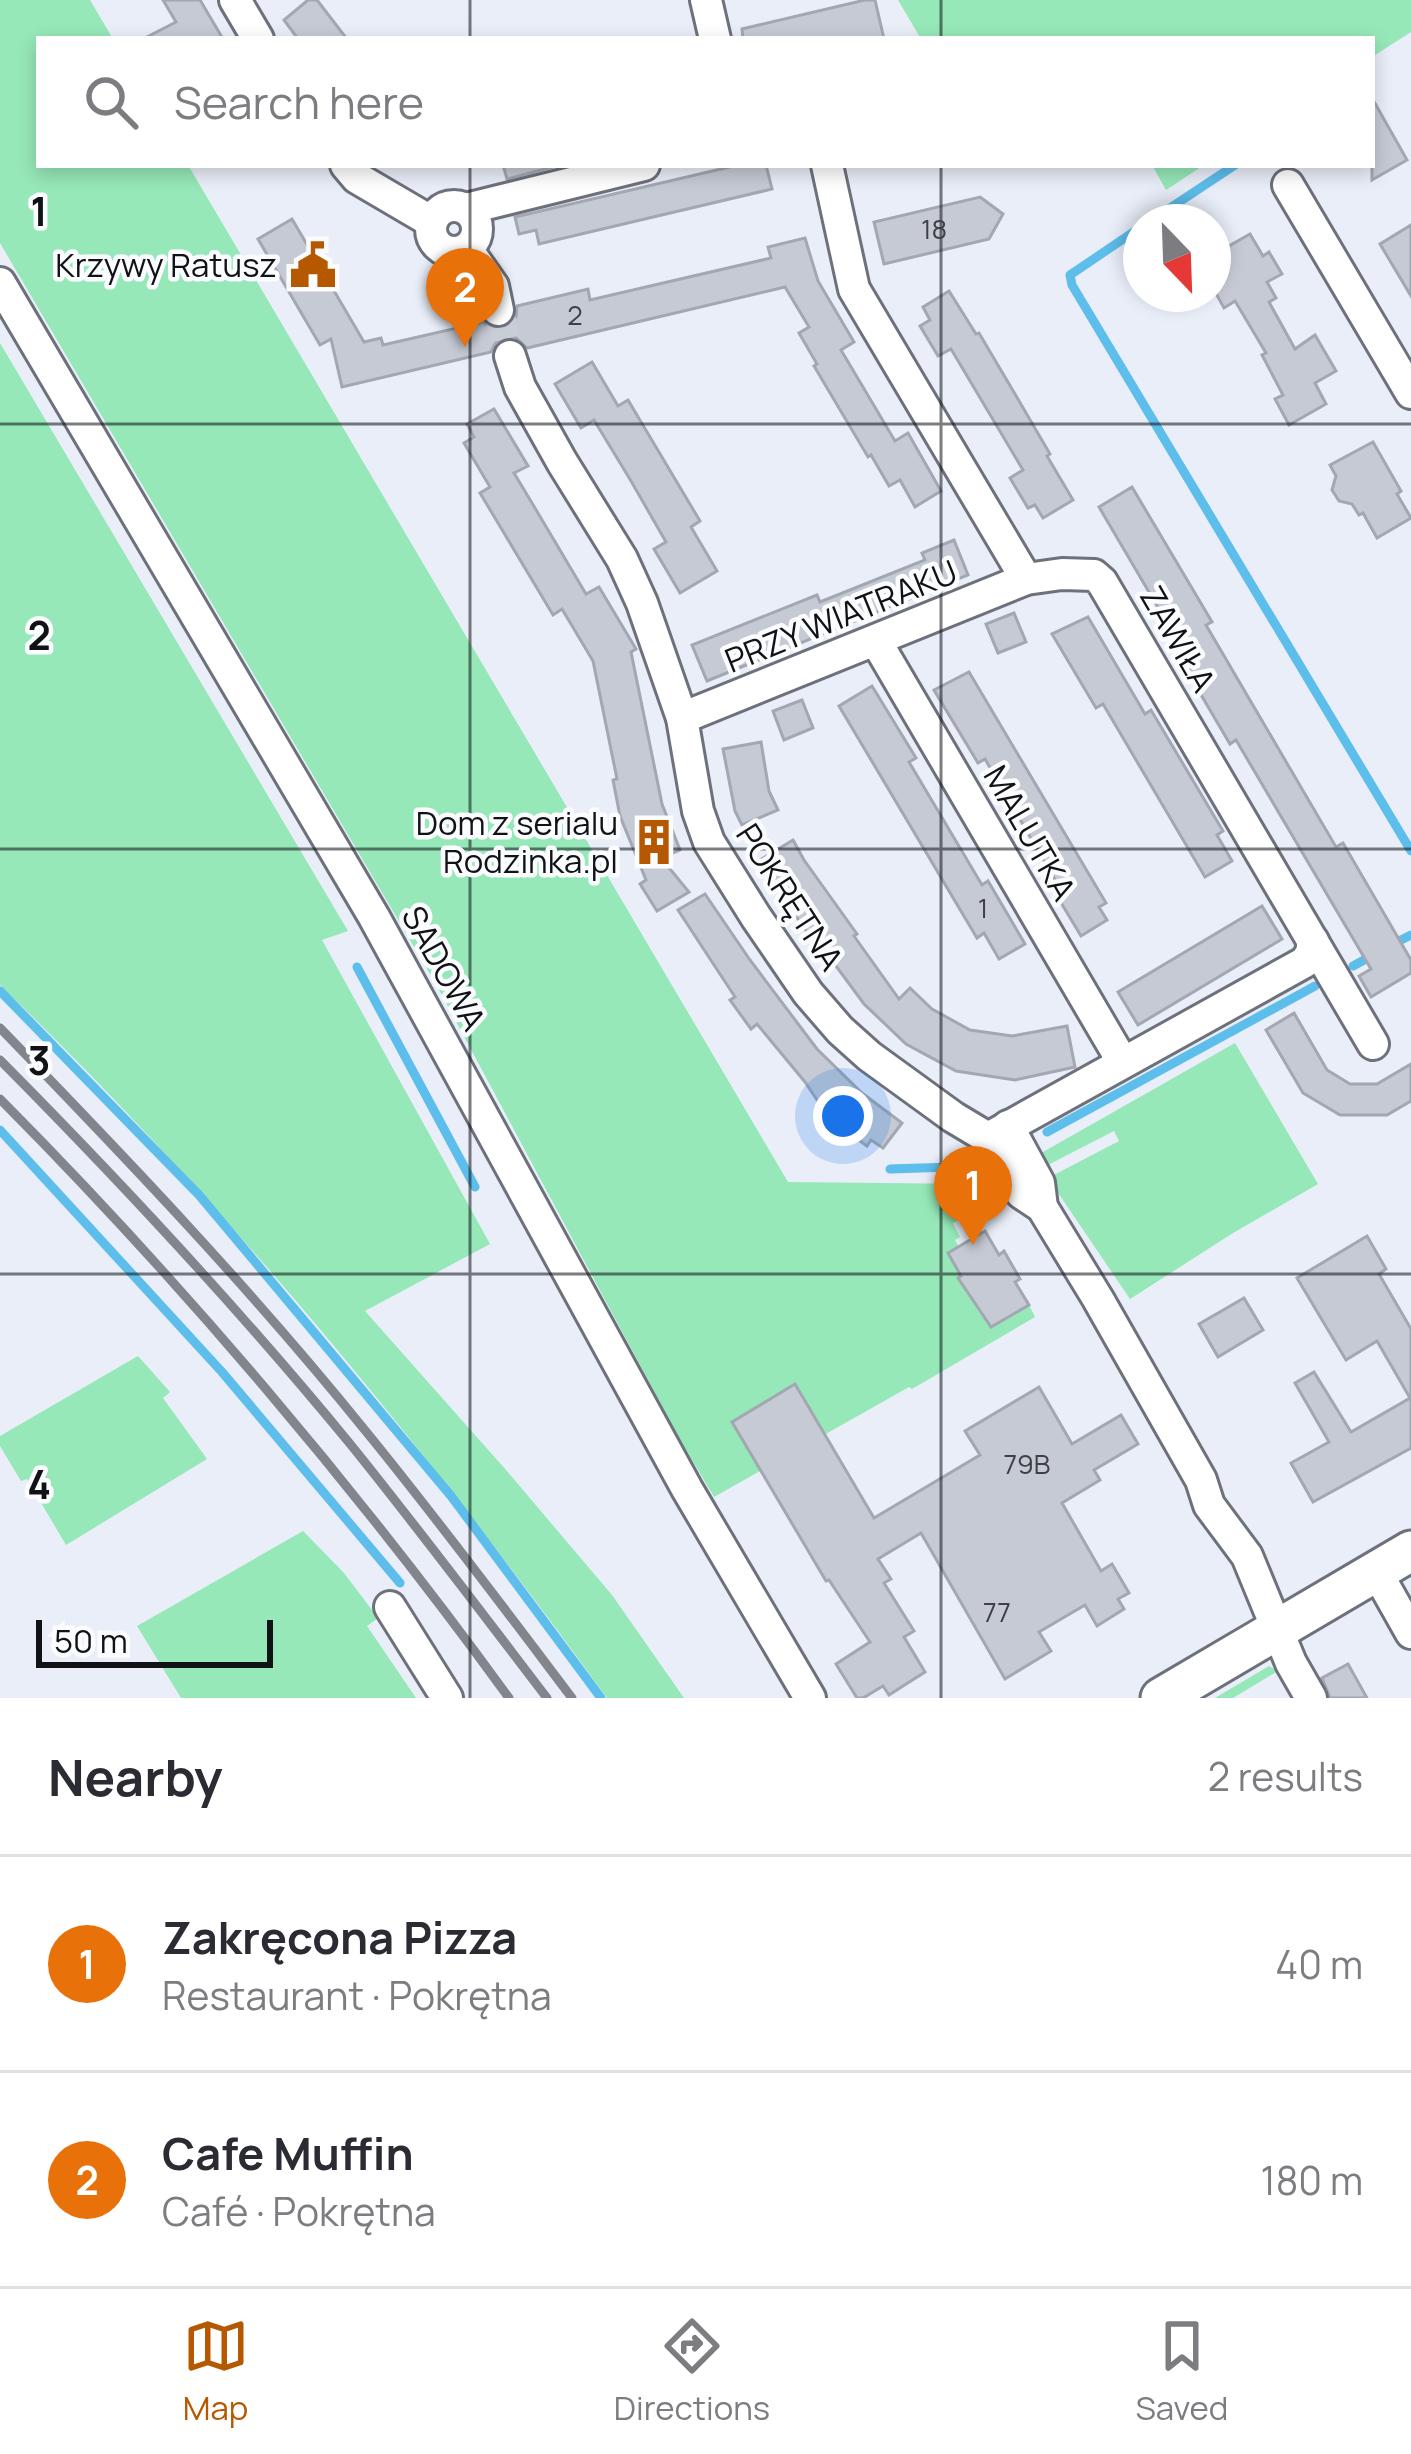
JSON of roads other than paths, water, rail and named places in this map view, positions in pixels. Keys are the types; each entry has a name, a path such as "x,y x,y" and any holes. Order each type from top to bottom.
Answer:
{"street":[{"path":"236,0 256,36"},
{"path":"706,0 715,36"},
{"path":"349,168 357,178 432,222"},
{"path":"466,209 477,223 477,232 467,248 446,251 431,233 438,212 448,206 466,209 632,168"},
{"path":"828,168 854,290 1026,579"},
{"path":"1288,185 1411,393"},
{"path":"467,248 493,286 498,310"},
{"name":"SADOWA","path":"0,283 374,916 687,1490 810,1698"},
{"name":"POKRĘTNA","path":"510,356 520,387 642,603 682,718 698,811 710,842 756,917 808,993 868,1056 953,1117 998,1132"},
{"name":"ZAWIŁA","path":"1026,579 1084,573 1102,582 1313,941"},
{"name":"PRZY WIATRAKU","path":"682,718 1026,579"},
{"name":"MALUTKA","path":"877,641 1122,1061"},
{"path":"1313,941 1373,1044"},
{"path":"1311,1698 1291,1663 1247,1556 1209,1504 1202,1480 1042,1207 1039,1183 998,1132 1305,962 1313,941"},
{"path":"1161,1698 1411,1551"},
{"path":"1376,1571 1411,1633"},
{"path":"390,1607 447,1698"}],"waterway":[{"path":"1176,204 1230,168"},
{"path":"1123,239 1070,275 1072,285 1411,851"},
{"path":"1389,946 1411,935"},
{"path":"1353,966 1375,954"},
{"path":"357,967 475,1187"},
{"path":"1047,1132 1315,986"},
{"path":"0,991 199,1195 451,1496 601,1698"},
{"path":"0,1130 222,1372 400,1583"},
{"path":"890,1169 984,1166"}],"tunnel":[{"path":"498,310 510,356"}],"railway":[{"path":"0,1028 187,1225 321,1377 572,1698"},
{"path":"0,1060 180,1248 309,1395 547,1698"},
{"path":"0,1099 135,1240 266,1389 391,1542 509,1698"}],"place":[{"name":"Krzywy Ratusz","path":"313,265"},
{"name":"Cafe Muffin","path":"465,347"},
{"name":"Dom z serialu Rodzinka.pl","path":"654,842"},
{"name":"Zakręcona Pizza","path":"973,1245"}]}
